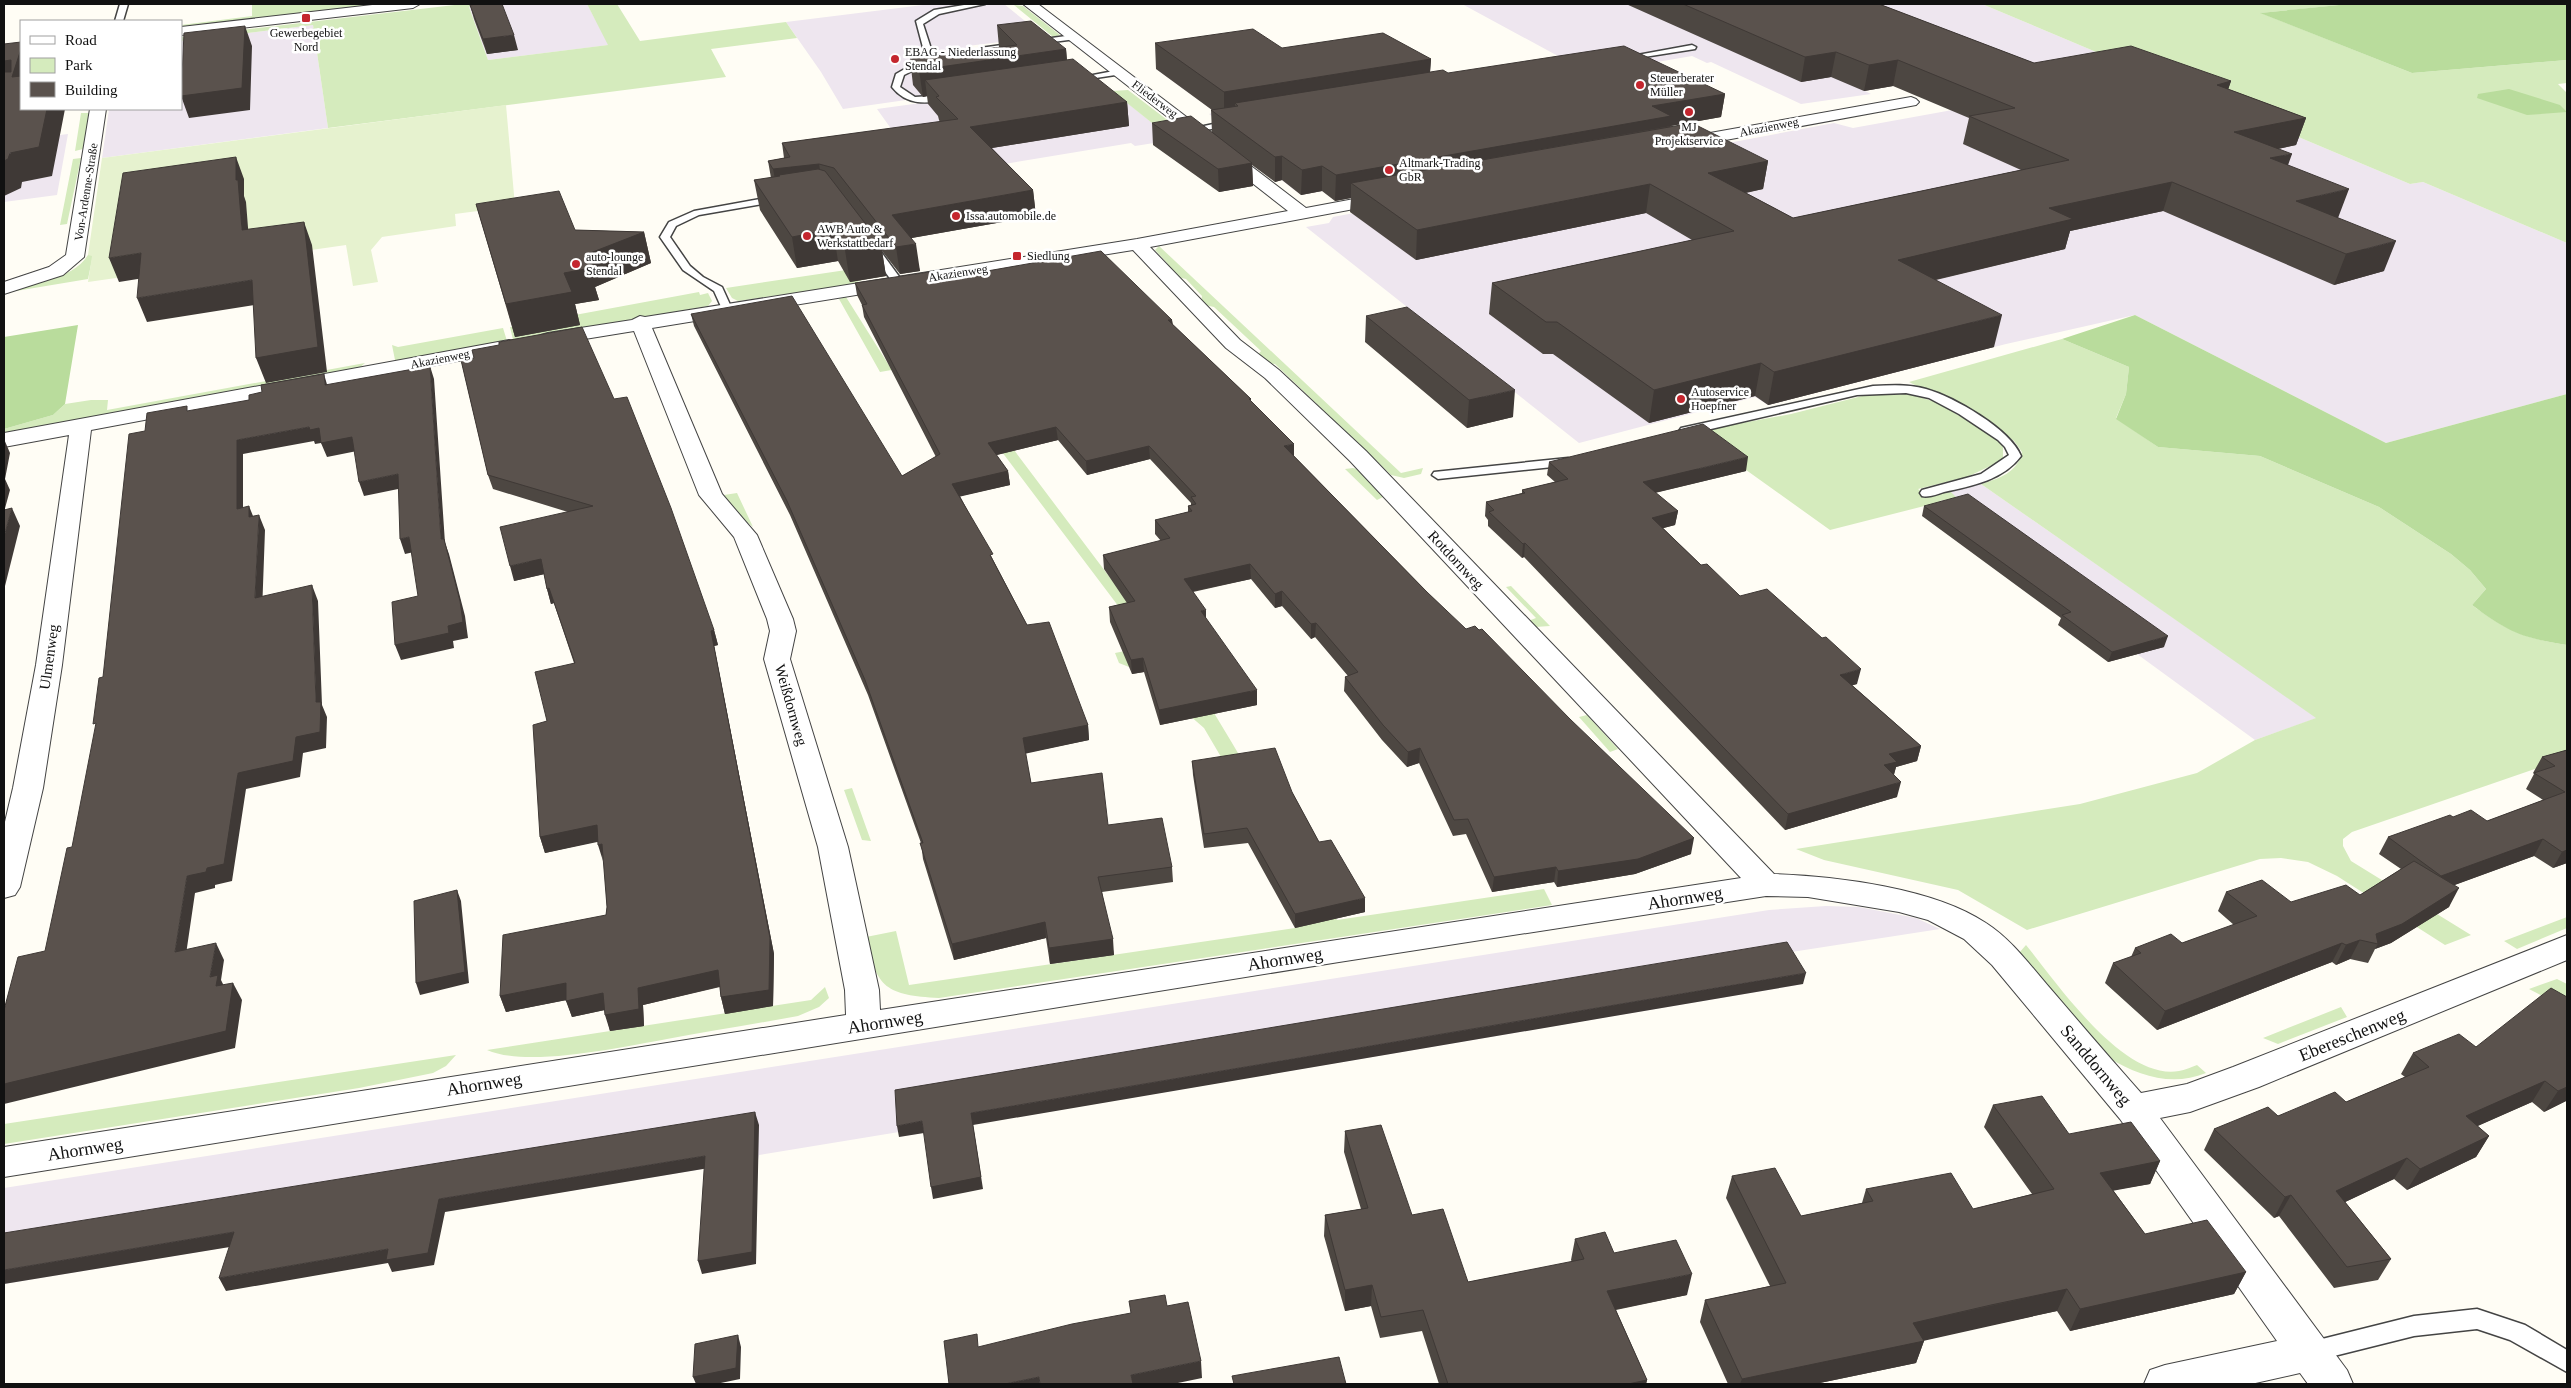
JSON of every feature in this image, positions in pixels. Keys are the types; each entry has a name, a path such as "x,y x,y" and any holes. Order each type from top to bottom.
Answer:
{"street":[{"path":"182,31 413,4"},
{"name":"Fliederweg","path":"1030,4 1303,214"},
{"name":"Akazienweg","path":"1663,147 1911,102"},
{"name":"Von-Ardenne-Straße","path":"4,288 56,271 75,257 98,110"},
{"name":"Akazienweg","path":"4,440 640,322 1137,244 1400,196"},
{"name":"Rotdornweg","path":"1137,244 1233,344 1272,374 1358,456 1766,885"},
{"name":"Weißdornweg","path":"640,322 712,495 720,509 745,535 780,620 783,631 777,659 833,847 862,990 863,1025"},
{"name":"Ulmenweg","path":"4,886 30,779 49,666 81,425"},
{"name":"Ahornweg","path":"4,1162 863,1025 1766,885"},
{"name":"Sanddornweg","path":"1766,885 1808,886 1898,901 1940,912 1975,931 2004,957 2133,1109 2320,1369"},
{"name":"Ebereschenweg","path":"2133,1109 2190,1098 2567,948"},
{"path":"2165,1384 2320,1369"}],"lane":[{"path":"119,20 124,4"},
{"path":"957,96 919,101 905,98 896,87 900,74 925,61 929,55 919,23 937,12 981,4"},
{"path":"1007,70 984,48 1073,37"},
{"path":"1613,60 1692,47"},
{"path":"1071,79 1119,72"},
{"path":"1194,129 1243,121"},
{"path":"727,309 718,289 704,283 682,267 665,237 672,224 697,213 789,197"},
{"path":"863,236 898,282"},
{"path":"1674,434 1793,408 1857,390 1879,387 1900,388 1936,398 2002,437 2011,446 2015,456 2007,466 1980,479 1926,493"},
{"path":"1438,475 1494,467 1527,467 1579,459"},
{"path":"2320,1369 2414,1326 2476,1319 2516,1332 2567,1362"}],"shaded area":[{"path":"495,4 587,4 609,45 488,60 469,7"},
{"name":"EBAG - Niederlassung Stendal","path":"931,4 1004,4 1045,37 967,46 1004,86 843,109 821,72 786,22"},
{"path":"1462,4 1982,4 2410,184 2423,182 2567,243 2567,394 2386,443 2135,315 2006,344 1768,405 1755,397 1579,443 1306,227 1329,223 1333,217 1834,123 1853,128 1980,105 1923,80 1865,91 1871,94 1801,104 1711,62 1707,63 1692,56 1628,67 1628,134 1301,195 1246,153 1227,127 1209,114 1215,112 1156,69 1418,80 1569,62"},
{"path":"313,25 328,128 102,158 109,110 182,110 182,41"},
{"path":"1098,79 1173,140 1135,146 1131,143 895,182 912,158 877,109"},
{"path":"68,134 57,195 4,202 4,142"},
{"path":"1981,484 2317,718 2255,740 1923,498"},
{"path":"1826,906 1859,907 1916,918 1940,929 1785,953 1803,984 899,1137 899,1132 759,1155 758,1160 4,1284 4,1188 1769,910"}],"green space":[{"path":"252,4 392,4 182,28 182,25 252,16"},
{"path":"463,4 495,4 469,7 488,60 608,45 587,4 617,4 640,41 786,22 797,38 711,49 726,77 328,128 313,25 182,41 182,37"},
{"path":"1982,4 2349,4 2261,13 2412,73 2567,60 2567,83 2558,84 2567,93 2567,243 2423,182 2410,184"},
{"path":"2349,4 2567,4 2567,60 2412,73 2260,13"},
{"path":"1014,5 1023,6 1060,35 1053,37"},
{"path":"2509,89 2560,105 2567,112 2527,115 2477,98 2478,94"},
{"path":"1128,90 1170,122 1152,123 1112,91"},
{"path":"506,105 515,206 455,214 456,226 382,237 371,250 378,282 353,286 346,245 88,282 92,256 88,255 102,158"},
{"path":"81,113 89,113 83,149 75,151"},
{"path":"81,158 67,224 60,225 73,159"},
{"path":"1159,246 1401,473 1423,468 1421,474 1404,478 1391,475 1275,364 1265,363 1257,356 1261,351 1214,307 1201,302 1202,296 1186,279 1174,276 1167,263 1155,250"},
{"path":"88,255 93,255 88,279 4,293 61,276 81,264"},
{"path":"873,266 862,280 849,285 738,301 732,298 726,288"},
{"path":"699,292 700,295 708,293 712,301 708,306 513,340 510,327"},
{"path":"846,297 890,367 944,357 1190,684 1196,683 1245,765 1269,815 1290,840 1337,920 1544,889 1552,905 939,998 907,995 887,986 874,968 866,937 896,931 909,985 1295,928 1318,922 1204,728 1189,715 1182,691 1154,663 1129,667 1119,663 1115,653 1140,648 1118,615 1122,611 1002,452 938,362 880,372 839,299"},
{"path":"2135,315 2386,443 2567,394 2567,645 2538,640 2506,628 2472,605 2486,589 2470,570 2451,554 2379,507 2260,456 2158,447 2116,419 2126,394 2129,367 2062,339"},
{"path":"78,325 65,404 53,415 4,429 4,337"},
{"path":"503,328 507,341 402,361 395,360 392,345 398,347"},
{"path":"2062,339 2129,367 2126,394 2116,418 2158,447 2260,456 2379,507 2451,554 2470,570 2486,589 2472,605 2516,632 2567,645 2567,758 2352,832 2343,839 2343,846 2351,861 2471,935 2445,945 2337,876 2308,862 2281,858 2260,859 2027,930 1958,890 1824,860 1796,849 2080,804 2197,773 2255,740 2316,718 1981,484 2007,474 2016,465 2022,452 2014,441 1988,422 1909,382"},
{"path":"365,363 358,369 4,434 4,429 53,415 65,404 91,400 108,400 107,410"},
{"path":"1878,392 1908,393 1938,403 1996,438 2003,447 2003,460 1967,477 1918,489 1926,495 1951,492 1957,498 1830,530 1693,432 1791,414"},
{"path":"1345,469 1357,469 1384,495 1383,497 1377,500"},
{"path":"737,493 753,527 743,519 724,495"},
{"path":"1511,586 1550,626 1535,627 1528,621 1536,618 1506,587"},
{"path":"1587,715 1618,749 1610,752 1579,717"},
{"path":"852,788 871,841 862,840 844,790"},
{"path":"2567,917 2567,928 2517,949 2504,941"},
{"path":"2026,945 2073,1004 2114,1046 2136,1061 2158,1070 2179,1071 2197,1065 2206,1073 2181,1079 2156,1078 2132,1070 2109,1058 2019,953"},
{"path":"2557,979 2567,984 2567,1009 2529,989"},
{"path":"825,987 829,998 819,1007 798,1016 626,1047 550,1057 504,1055 487,1050 811,1000"},
{"path":"2341,1007 2347,1017 2278,1044 2263,1038"},
{"path":"456,1055 446,1066 433,1073 359,1088 4,1144 4,1124"}],"building":[{"path":"502,4 514,35 483,39 470,5"},
{"path":"1683,4 1879,4 2034,63 2131,46 2231,81 2217,85 2306,118 2234,132 2292,154 2270,158 2349,189 2296,201 2396,241 2346,254 2172,182 2049,208 2073,219 1898,260 2002,315 1774,372 1761,363 1654,390 1557,322 1546,322 1492,283 1734,231 1650,184 1417,230 1351,183 1692,123 1768,161 1708,173 1793,218 2069,160 1969,116 2015,108 1898,60 1869,65 1836,52 1805,57"},
{"path":"1031,21 1066,49 919,70 910,59 1017,45 997,25"},
{"path":"245,26 242,88 182,96 184,33"},
{"path":"1253,29 1282,48 1383,33 1431,59 1224,92 1155,43"},
{"path":"20,42 20,52 12,77 20,76 20,110 47,110 39,147 10,153 8,159 4,161 4,72 11,72 11,60 4,61 4,44"},
{"path":"1624,46 1725,94 1652,106 1671,116 1336,175 1322,166 1302,170 1282,156 1275,157 1211,110 1238,106 1235,103 1443,70 1448,73"},
{"path":"1073,59 1127,102 970,127 1033,190 892,215 916,244 896,247 834,168 819,164 773,169 768,161 790,157 782,143 958,119 936,97 939,96 925,80"},
{"path":"1191,116 1252,163 1218,169 1152,123"},
{"path":"236,157 236,180 238,180 242,230 304,222 318,347 256,358 252,280 137,298 141,253 109,258 123,173"},
{"path":"818,169 825,171 881,244 845,250 833,229 792,237 754,180"},
{"path":"559,191 575,230 644,232 585,255 591,268 564,273 572,292 506,304 476,204"},
{"path":"1101,251 1172,320 1168,320 1251,399 1249,399 1294,444 1284,446 1427,592 1466,629 1475,626 1479,630 1482,629 1570,719 1694,838 1638,859 1558,871 1556,867 1494,877 1468,819 1454,820 1420,748 1408,752 1383,725 1345,677 1358,672 1316,623 1311,624 1282,591 1275,594 1250,564 1184,579 1206,610 1201,611 1257,690 1159,710 1143,658 1131,660 1109,607 1135,601 1103,555 1170,538 1155,520 1192,511 1188,506 1196,504 1191,497 1196,496 1149,446 1086,461 1056,427 988,443 1008,471 952,484 993,554 990,555 1027,625 1049,622 1088,725 1023,738 1031,783 1102,773 1108,825 1162,818 1172,867 1098,877 1113,939 1049,948 1045,922 952,944 920,843 923,843 865,680 787,501 691,314 792,296 902,476 940,454 862,305 867,304 855,283 929,272 936,280"},
{"path":"1407,307 1515,390 1469,400 1366,316"},
{"path":"582,327 614,399 627,397 671,508 714,630 711,631 770,938 769,990 721,997 718,970 638,988 639,1009 605,1015 603,993 566,1001 566,983 500,996 503,935 606,915 602,844 598,845 597,825 540,837 533,725 547,721 535,672 575,663 549,588 547,589 541,559 510,566 500,527 593,506 488,475 461,360 474,358 472,350 499,345 499,342"},
{"path":"430,366 441,539 444,539 460,601 463,622 448,626 449,633 395,645 392,602 418,596 409,537 400,539 398,474 359,482 352,437 321,443 319,428 310,430 309,427 237,440 237,509 249,506 249,517 259,515 255,598 312,585 316,702 321,702 320,732 296,737 293,761 238,773 224,864 207,868 206,872 187,876 175,952 216,943 210,977 218,975 216,986 233,983 226,1031 4,1084 4,1010 18,957 45,951 67,848 72,847 96,723 93,724 99,678 103,677 129,434 145,431 147,413 187,406 187,411 249,400 249,395 262,392 261,385 324,374 325,385"},
{"path":"1703,424 1748,457 1643,482 1678,511 1652,518 1701,565 1707,564 1740,596 1767,589 1822,638 1826,637 1861,669 1840,675 1921,746 1889,754 1897,762 1884,765 1901,782 1788,814 1525,543 1523,544 1489,512 1494,510 1486,502 1525,493 1522,490 1568,479 1549,462"},
{"path":"1968,494 2168,636 2112,652 2062,615 2071,612 1924,506"},
{"path":"12,508 4,537 4,510"},
{"path":"1275,748 1292,792 1319,842 1331,840 1365,898 1295,914 1247,828 1204,834 1192,761"},
{"path":"2567,750 2567,850 2562,852 2543,839 2441,876 2388,837 2450,815 2453,817 2471,810 2487,821 2565,792 2534,773 2555,766 2542,757"},
{"path":"2414,861 2459,888 2402,924 2376,934 2378,944 2360,940 2346,945 2342,943 2165,1011 2113,963 2141,953 2135,948 2171,934 2182,943 2257,916 2226,892 2262,880 2291,902 2346,885 2360,895"},
{"path":"457,890 465,972 416,983 414,901"},
{"path":"1787,942 1806,973 971,1113 981,1177 931,1187 922,1121 897,1126 895,1090"},
{"path":"2551,988 2567,997 2567,1087 2558,1091 2545,1081 2466,1116 2489,1136 2420,1169 2407,1158 2336,1191 2391,1259 2347,1267 2291,1195 2285,1197 2214,1129 2268,1107 2278,1116 2335,1092 2346,1102 2429,1067 2413,1053 2459,1034 2476,1047"},
{"path":"2042,1096 2069,1134 2131,1122 2160,1161 2100,1173 2145,1234 2207,1220 2246,1272 2080,1309 2067,1289 1991,1305 1913,1323 1924,1341 1742,1379 1705,1300 1786,1283 1732,1176 1775,1168 1801,1216 1873,1201 1866,1189 1951,1173 1973,1209 2054,1189 1993,1105"},
{"path":"755,1112 752,1252 698,1261 705,1156 439,1199 428,1253 386,1260 388,1249 219,1278 234,1232 4,1270 4,1233"},
{"path":"1381,1125 1412,1215 1443,1209 1468,1282 1584,1259 1575,1239 1605,1232 1614,1253 1676,1240 1692,1274 1607,1291 1647,1380 1628,1384 1448,1384 1423,1310 1381,1317 1372,1285 1345,1290 1325,1215 1368,1208 1345,1131"},
{"path":"1165,1295 1167,1306 1188,1302 1201,1361 1131,1375 1133,1384 1040,1384 1039,1377 1005,1384 949,1384 944,1341 977,1334 978,1347 1072,1324 1131,1313 1129,1301"},
{"path":"738,1335 736,1368 693,1377 695,1344"},
{"path":"1339,1357 1346,1384 1234,1384 1232,1376"}],"place":[{"name":"Gewerbegebiet Nord","path":"306,18"},
{"name":"EBAG - Niederlassung Stendal","path":"895,59"},
{"name":"Steuerberater Müller","path":"1640,85"},
{"name":"MJ Projektservice","path":"1689,112"},
{"name":"Altmark-Trading GbR","path":"1389,170"},
{"name":"Issa.automobile.de","path":"956,216"},
{"name":"AWB Auto & Werkstattbedarf","path":"807,236"},
{"name":"Siedlung","path":"1017,256"},
{"name":"auto-lounge Stendal","path":"576,264"},
{"name":"Autoservice Hoepfner","path":"1681,399"}]}
